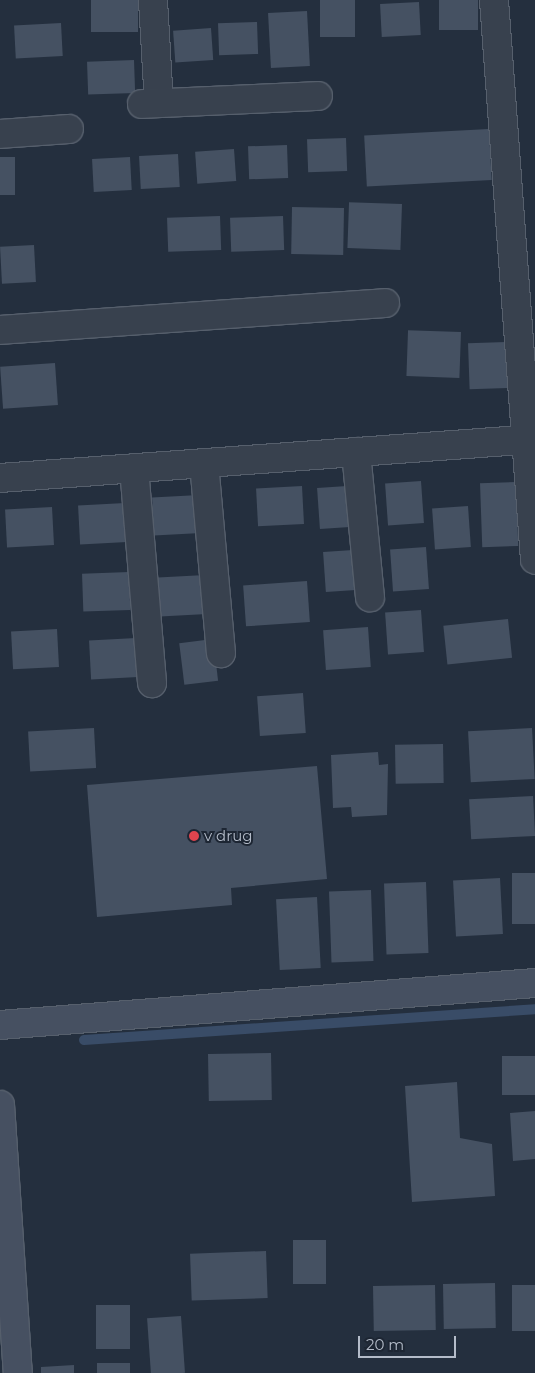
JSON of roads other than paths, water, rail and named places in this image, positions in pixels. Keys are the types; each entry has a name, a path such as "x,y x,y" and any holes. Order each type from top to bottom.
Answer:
{"street":[{"path":"154,0 150,104 318,96"},
{"path":"494,0 531,439 535,559"},
{"path":"0,134 69,129"},
{"path":"0,330 385,302"},
{"path":"0,478 531,439"},
{"path":"356,452 370,598"},
{"path":"204,463 221,653"},
{"path":"134,468 152,682"},
{"path":"0,1025 535,983"},
{"path":"0,1105 18,1373"}],"waterway":[{"path":"84,1040 535,1009"}],"place":[{"name":"v drug","path":"194,836"}]}
